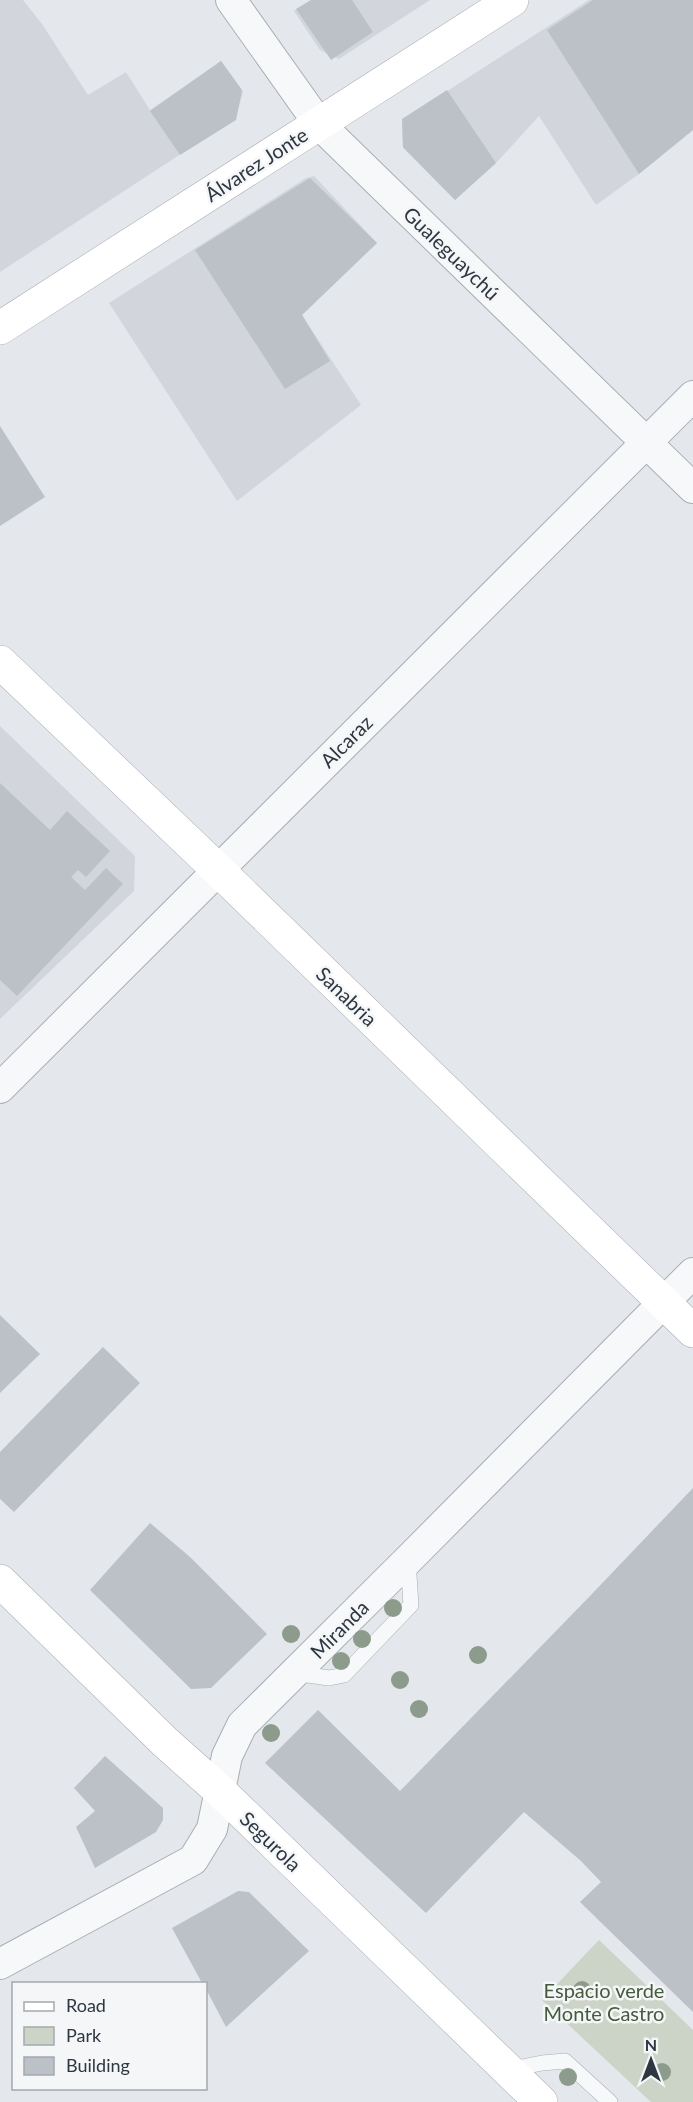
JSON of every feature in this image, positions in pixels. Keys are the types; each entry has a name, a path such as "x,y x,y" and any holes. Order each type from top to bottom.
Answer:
{"street":[{"name":"Gualeguaychú","path":"231,0 319,124 693,488"},
{"name":"Álvarez Jonte","path":"0,328 512,0"},
{"name":"Alcaraz","path":"0,1088 693,396"},
{"name":"Sanabria","path":"0,662 693,1331"},
{"name":"Miranda","path":"0,1964 193,1860 212,1829 227,1756 242,1725 693,1273"},
{"name":"Segurola","path":"0,1581 541,2102"}],"lane":[{"path":"508,2070 542,2062 566,2061 610,2102"}],"shaded area":[{"path":"0,0 23,0 42,24 88,95 126,72 150,110 221,61 243,92 236,118 0,272"},
{"path":"311,0 430,0 339,59 320,50 294,11"},
{"path":"589,0 693,0 693,130 596,205 539,116 496,163 455,200 403,148 402,120"},
{"path":"314,176 377,243 302,315 361,405 237,501 109,303 306,178"},
{"path":"0,726 135,856 134,891 0,1019"}],"green space":[{"name":"Espacio verde Monte Castro","path":"599,1940 693,2030 693,2102 651,2102 542,2000"}],"building":[{"path":"311,0 352,0 373,32 331,60 296,9"},
{"path":"593,0 693,0 693,130 639,174 547,30"},
{"path":"221,61 242,90 236,120 180,155 150,111"},
{"path":"447,90 496,163 455,200 403,147 402,119"},
{"path":"310,178 377,243 302,315 330,361 285,389 195,250"},
{"path":"0,426 45,497 0,526"},
{"path":"0,783 50,830 67,811 110,851 86,877 78,870 71,877 85,890 106,868 123,884 17,996 0,980"},
{"path":"0,1315 40,1354 0,1393"},
{"path":"103,1347 140,1383 14,1512 0,1499 0,1452"},
{"path":"693,1488 693,2012 580,1902 601,1882 581,1861 524,1812 426,1913 265,1763 318,1710 400,1791"},
{"path":"150,1523 190,1557 267,1634 211,1688 191,1689 90,1590"},
{"path":"105,1756 163,1808 163,1820 156,1832 95,1868 76,1827 95,1811 74,1788"},
{"path":"238,1891 249,1892 309,1951 226,2027 207,1991 207,1982 201,1982 172,1928"}]}
